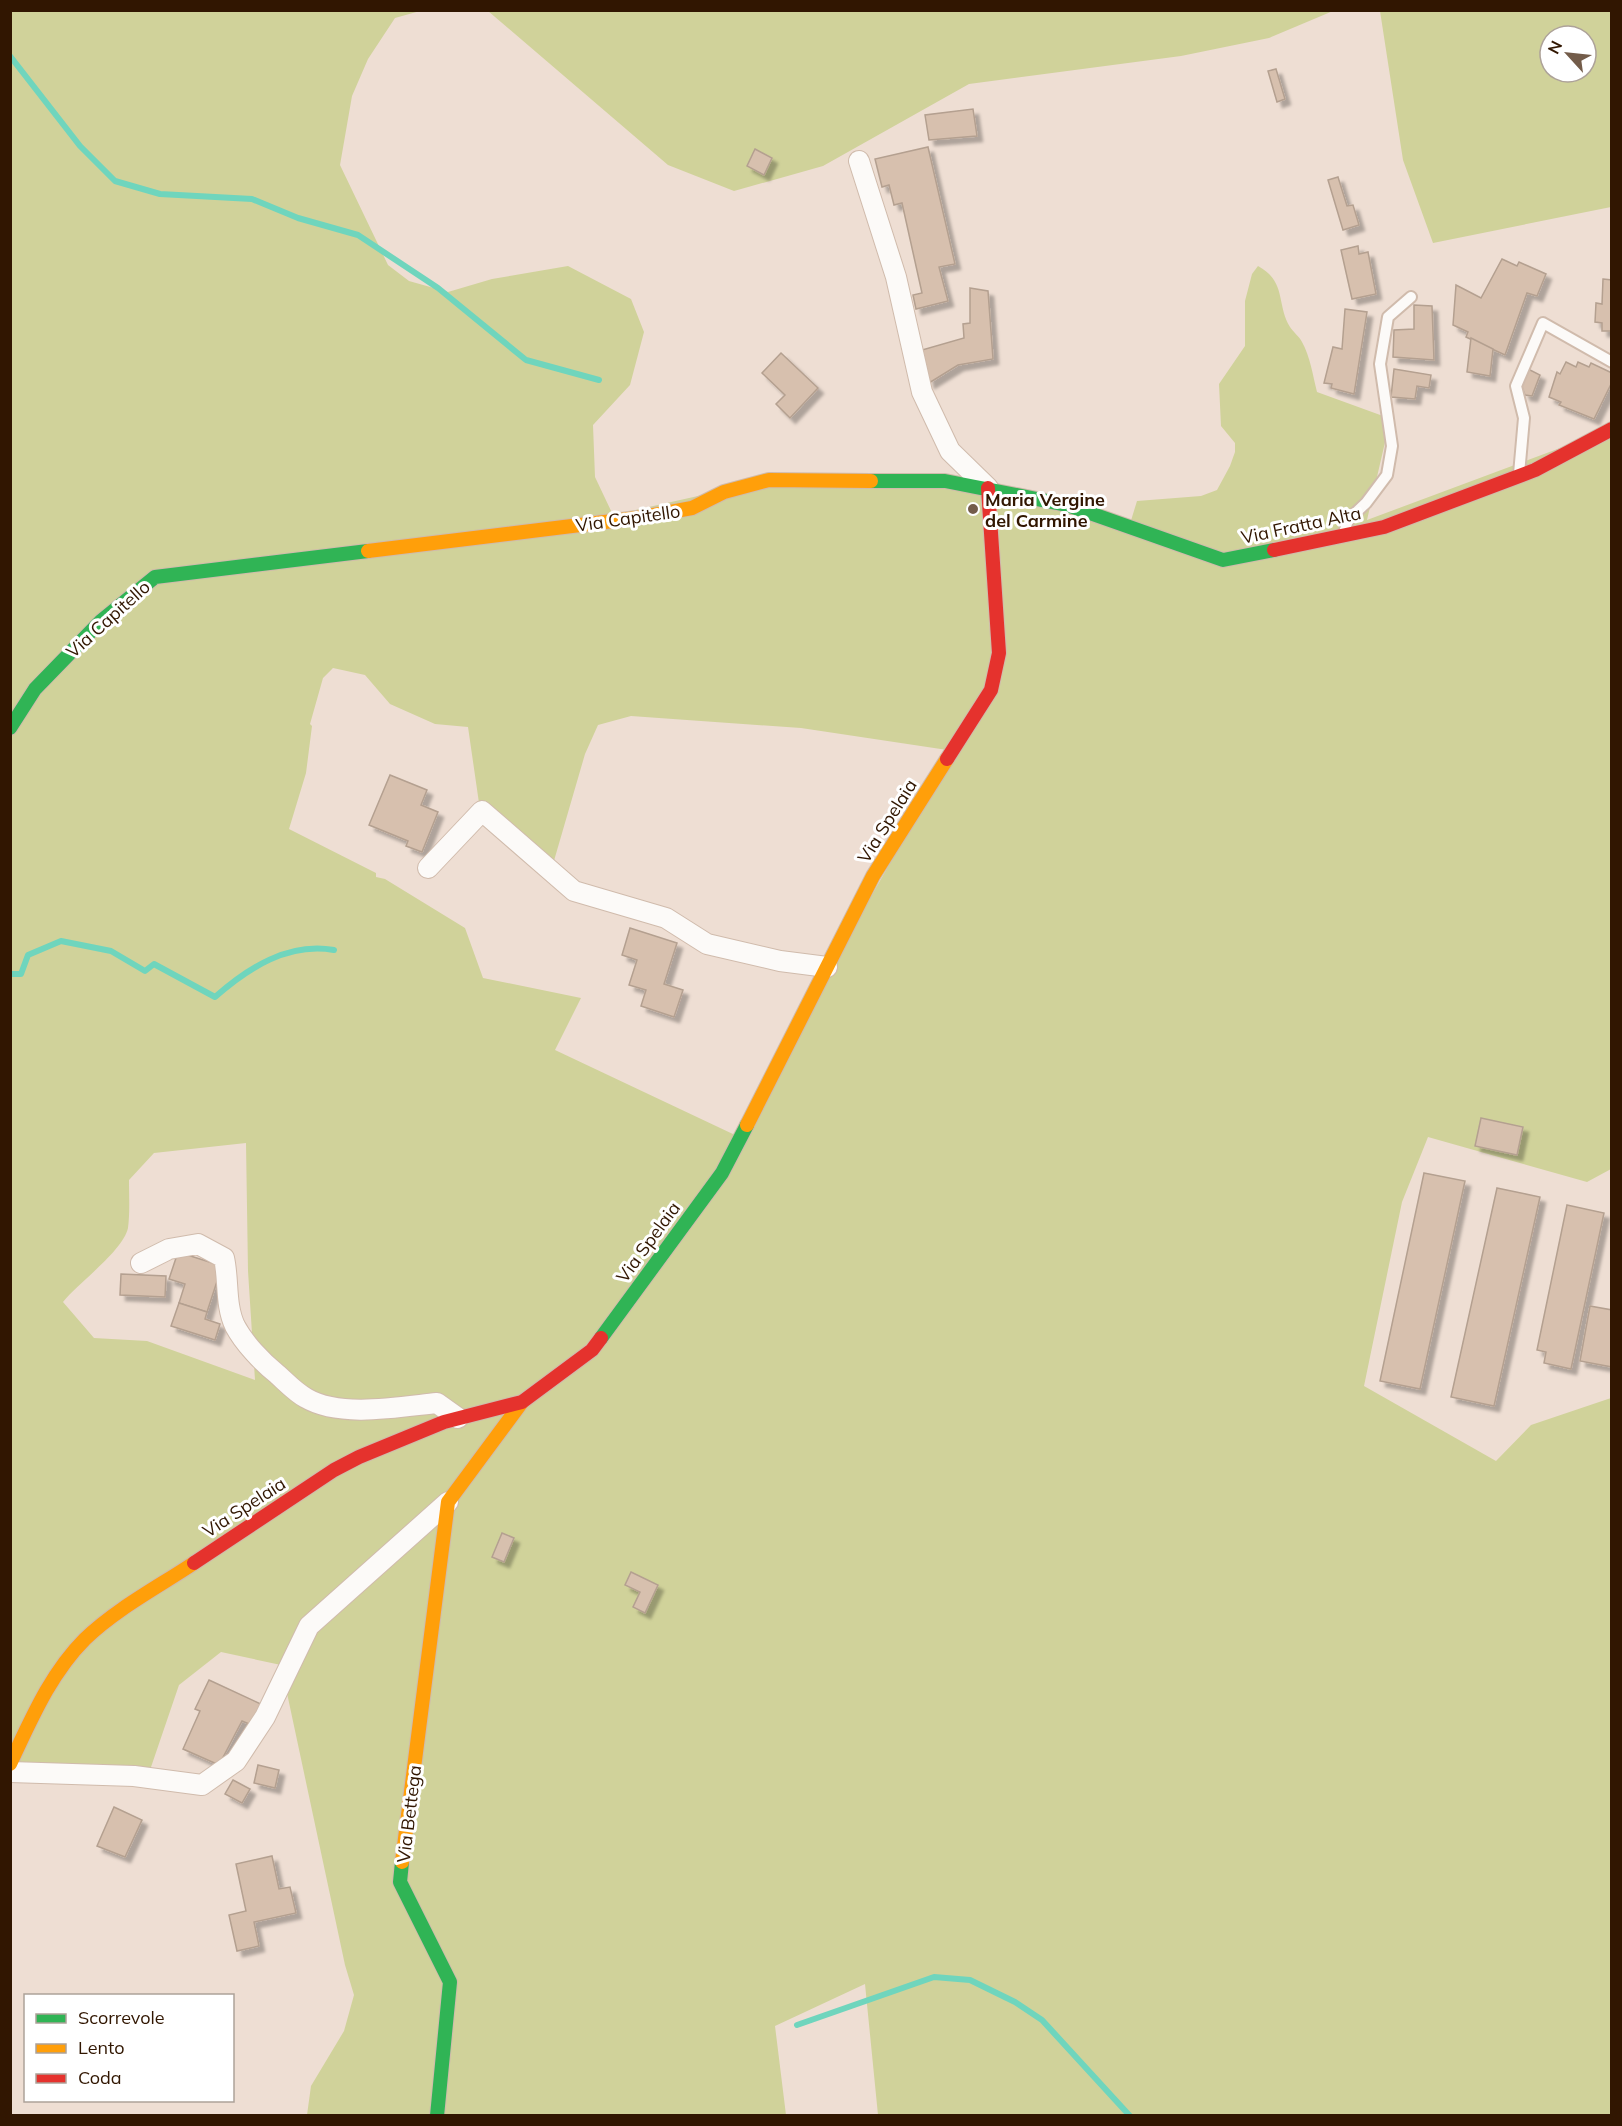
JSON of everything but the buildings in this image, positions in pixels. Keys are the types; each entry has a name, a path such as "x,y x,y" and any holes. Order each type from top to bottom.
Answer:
{"street":[{"path":"859,161 896,277 921,392 950,451 988,488"},
{"name":"Via Fratta Alta","path":"988,488 1067,505 1223,560 1384,526 1519,476 1611,429"},
{"name":"Via Capitello","path":"10,728 35,689 101,621 156,577 637,518 692,508 724,492 769,480 945,481 988,488"},
{"name":"Via Spelaia","path":"10,1764 62,1663 80,1642 102,1624 334,1470 396,1441 459,1418 522,1402 592,1350 722,1173 873,876 992,690 999,653 988,488"},
{"path":"428,868 482,811 574,891 666,918 706,944 780,961 827,967"},
{"path":"141,1263 169,1249 198,1244 224,1258 228,1274 226,1291 235,1325 265,1364 306,1398 340,1408 388,1408 437,1403 459,1418"},
{"name":"Via Bettega","path":"10,1772 134,1776 202,1785 236,1761 266,1717 309,1626 448,1502 522,1402"},
{"name":"Via Bettega","path":"437,2115 450,1982 400,1882 448,1502"}],"lane":[{"path":"1343,535 1348,520 1366,503 1387,475 1392,446 1380,364 1388,317 1411,297"},
{"path":"1519,476 1524,418 1516,386 1542,323 1611,362"}],"green space":[{"path":"11,11 420,11 395,18 368,59 352,96 340,165 388,265 409,281 448,292 492,279 568,266 631,299 644,332 630,385 593,425 595,477 613,515 765,481 991,488 1129,527 1137,501 1201,496 1217,490 1230,466 1235,452 1235,443 1221,426 1219,384 1245,346 1245,301 1252,274 1258,266 1267,272 1277,286 1286,318 1307,353 1317,392 1383,416 1386,438 1367,520 1611,429 1611,1169 1587,1182 1428,1137 1402,1202 1364,1386 1496,1461 1531,1425 1611,1398 1611,2115 878,2115 865,1984 775,2026 786,2115 307,2115 311,2086 344,2031 354,1995 345,1965 281,1665 221,1652 179,1685 150,1770 11,1765","holes":["333,668 365,675 390,704 435,724 468,727 479,803 551,871 585,754 598,725 631,716 801,728 954,751 735,1135 555,1050 581,998 483,978 465,928 385,879 376,877 376,873 289,829 306,773 312,726 310,724 323,678","246,1143 248,1271 255,1380 147,1341 94,1338 63,1302 109,1256 124,1237 129,1222 129,1180 154,1153"]},
{"path":"488,11 1333,11 1269,38 1181,56 969,84 823,166 734,191 668,165"},
{"path":"1380,11 1611,11 1611,207 1433,243 1403,160"}],"waterway":[{"path":"10,56 80,146 115,181 160,194 252,199 298,218 358,235 438,288 526,360 599,380"},
{"path":"10,974 21,974 28,955 61,941 111,951 145,971 154,964 215,997 255,967 285,954 301,950 334,950"},
{"path":"797,2025 934,1977 970,1980 1015,2002 1042,2020 1130,2116"}],"traffic: fast":[{"path":"871,481 945,481 1067,505 1223,560 1274,550"},
{"path":"10,728 35,689 101,621 155,577 368,551"},
{"path":"601,1338 722,1173 747,1125"},
{"path":"402,1862 400,1882 450,1982 437,2116"}],"traffic: slow":[{"path":"368,551 637,518 692,508 724,492 769,480 871,481"},
{"path":"747,1125 873,876 947,759"},
{"path":"402,1862 448,1502 522,1402"},
{"path":"10,1764 51,1682 85,1639 124,1608 194,1563"}],"traffic: jam":[{"path":"1274,550 1384,527 1535,470 1612,429"},
{"path":"947,759 991,690 999,653 988,488"},
{"path":"194,1563 334,1470 359,1457 444,1422 522,1402 592,1350 601,1338"}],"place":[{"name":"Maria Vergine del Carmine","path":"973,509"}]}
